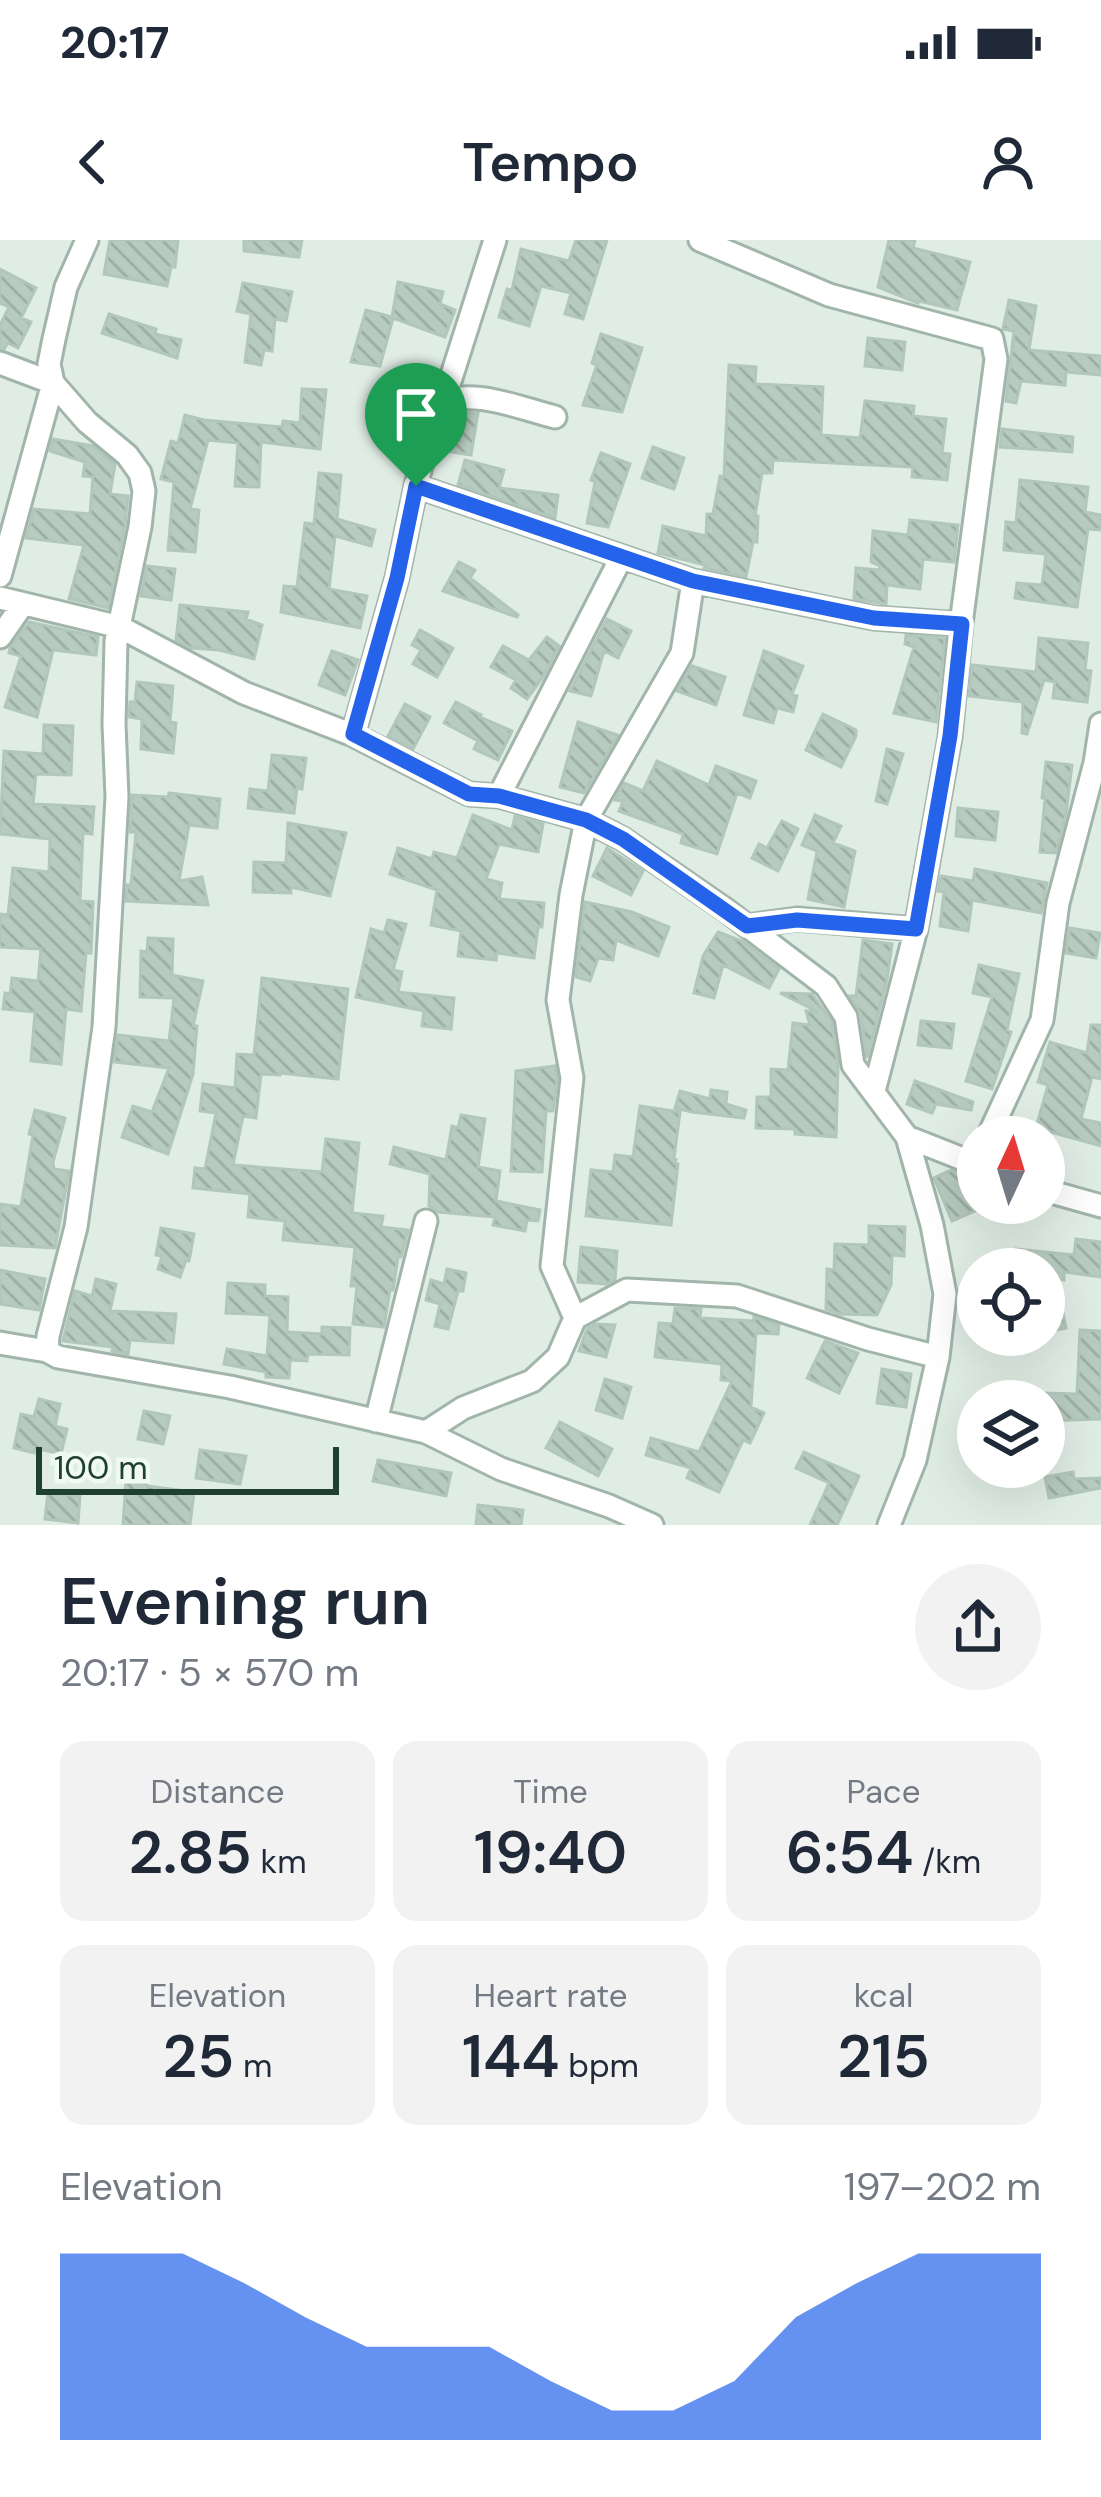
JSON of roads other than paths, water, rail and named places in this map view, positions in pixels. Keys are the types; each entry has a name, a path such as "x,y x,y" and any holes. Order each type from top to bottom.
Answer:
{"street":[{"path":"0,576 53,383 49,364 66,286 88,240"},
{"path":"444,400 495,240"},
{"path":"700,240 829,295 992,339 996,358 950,736 916,929 874,1091"},
{"path":"0,363 53,383 87,422 127,455 140,473 144,491 116,655 117,797 104,1027 76,1227 47,1351"},
{"path":"353,734 397,578 437,405 444,400 478,398 556,417"},
{"path":"416,486 693,581 874,618 962,624"},
{"path":"499,796 621,558"},
{"path":"575,1318 552,1266 572,1078 559,1000 571,895 586,820 682,653 693,581"},
{"path":"0,598 120,627 244,693 353,734 469,794 499,796 586,820 623,839 826,986 846,1018 853,1065 907,1136 945,1294 938,1357 915,1460 889,1525"},
{"path":"0,637 23,604"},
{"path":"998,1116 1042,1020 1058,903 1101,724"},
{"path":"747,926 797,920 916,929"},
{"path":"907,1136 957,1155"},
{"path":"1065,1196 1101,1206"},
{"path":"376,1421 426,1221"},
{"path":"426,1432 463,1408 532,1382 558,1357 575,1318 627,1290 737,1296 938,1357"},
{"path":"0,1343 47,1351 58,1358 230,1387 426,1432 500,1469 554,1485 652,1525"}]}
